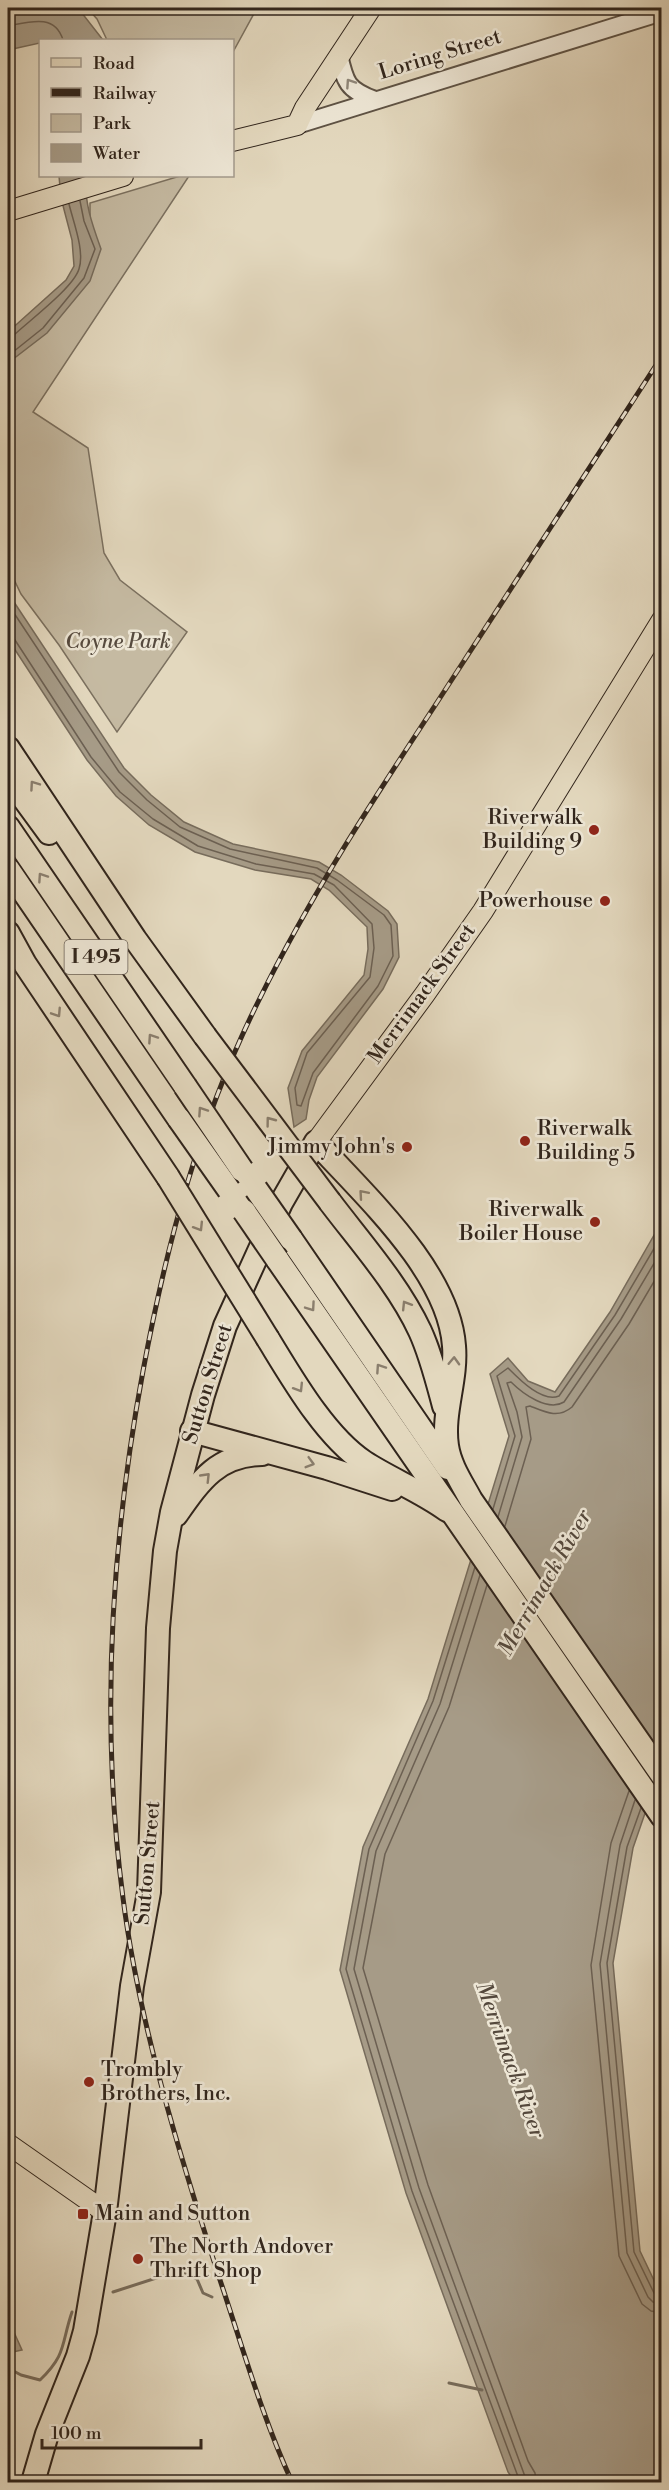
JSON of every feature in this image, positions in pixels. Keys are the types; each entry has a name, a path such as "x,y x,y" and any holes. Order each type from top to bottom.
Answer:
{"highway":[{"path":"8,748 135,939 403,1300 429,1353 447,1419"},
{"path":"8,777 57,843 135,939"},
{"name":"I 495","path":"8,827 242,1170 662,1776"},
{"name":"I 495","path":"8,869 662,1817"},
{"path":"8,933 25,964"},
{"path":"8,942 168,1177 304,1396 362,1461 401,1481 422,1496"},
{"name":"Merrimack Street","path":"246,1280 281,1203 316,1142"},
{"path":"316,1142 405,1242 431,1277 450,1318 454,1345 447,1419 447,1446 454,1468 471,1500 662,1776"},
{"name":"Sutton Street","path":"33,2482 47,2434 78,2356 85,2331 105,2212 132,1986 149,1892 158,1628 165,1551 192,1431 212,1362 246,1280"},
{"path":"192,1431 422,1496 436,1502 451,1514 662,1817"},
{"path":"170,1523 203,1479 216,1467 240,1456 278,1454"}],"main road":[{"path":"297,125 370,8"},
{"name":"Loring Street","path":"234,141 297,125"},
{"path":"8,211 120,177"},
{"name":"Merrimack Street","path":"316,1142 483,911 662,620"},
{"path":"8,2144 105,2212"}],"street":[{"name":"Loring Street","path":"297,125 662,12"},
{"path":"339,55 344,74 352,90 375,100"}],"green space":[{"path":"87,8 257,8 234,50 234,39 107,39 97,19"},
{"name":"Coyne Park","path":"177,177 188,177 33,412 88,448 104,553 120,580 187,632 117,732 59,645 21,594 8,567 8,364 90,247 90,203"}],"water":[{"path":"8,8 78,8 102,39 39,39 39,43 8,50"},
{"path":"59,177 86,177 87,204 101,249 90,281 47,333 8,363 8,332 66,280 74,266 72,240 61,198"},
{"path":"8,593 124,768 151,795 184,822 233,844 319,862 341,875 388,911 397,924 399,957 383,989 317,1077 309,1100 306,1119 294,1127 288,1088 302,1051 364,975 368,949 367,927 329,890 311,879 255,870 195,852 149,825 116,796 87,760 8,639"},
{"name":"Merrimack River","path":"661,1223 661,1767 633,1848 613,1963 640,2251 661,2295 661,2482 515,2482 508,2472 406,2193 340,1970 363,1847 428,1699 509,1436 490,1374 508,1358 528,1381 555,1392 610,1312"},
{"path":"8,2319 22,2350 8,2353"}],"waterway":[{"path":"113,2292 178,2271 197,2279 203,2293 212,2297"},
{"path":"8,2368 21,2375 40,2380 59,2355 72,2312"},
{"path":"449,2383 482,2390"}],"railway":[{"path":"292,2482 253,2381 204,2231 162,2089 139,1993 123,1898 112,1766 112,1634 123,1502 143,1371 163,1275 188,1181 219,1090 259,1000 299,923 366,812 662,356"}],"place":[{"name":"Riverwalk Building 9","path":"594,830"},
{"name":"Powerhouse","path":"605,901"},
{"name":"Riverwalk Building 5","path":"525,1141"},
{"name":"Jimmy John's","path":"407,1147"},
{"name":"Riverwalk Boiler House","path":"595,1222"},
{"name":"Trombly Brothers, Inc.","path":"89,2082"},
{"name":"Main and Sutton","path":"83,2214"},
{"name":"The North Andover Thrift Shop","path":"138,2259"}]}
